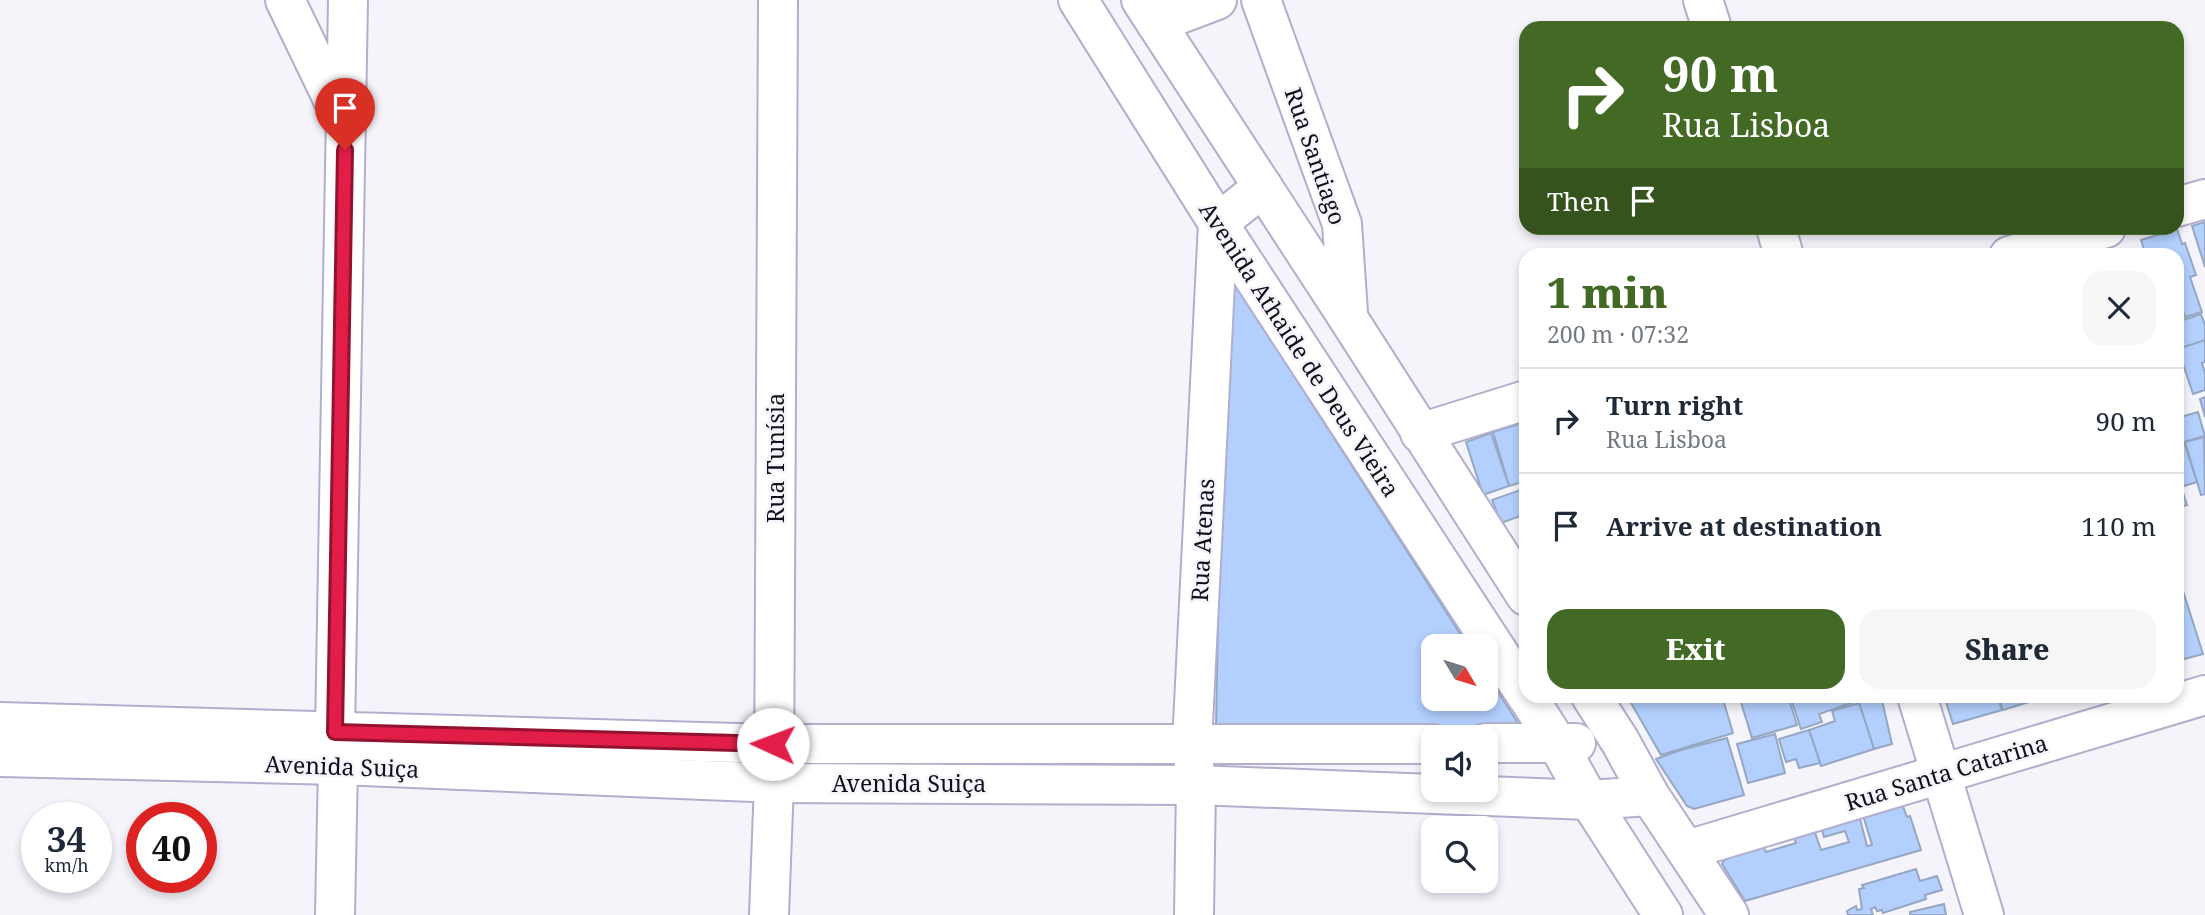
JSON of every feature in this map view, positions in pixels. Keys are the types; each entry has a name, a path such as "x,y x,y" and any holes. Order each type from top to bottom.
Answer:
{"street":[{"path":"285,0 345,123"},
{"path":"335,915 348,0"},
{"name":"Rua Tunísia","path":"769,915 774,783 778,0"},
{"name":"Avenida Athaide de Deus Vieira","path":"1078,0 1218,223 1519,685"},
{"path":"1217,0 1148,12 1519,585"},
{"name":"Rua Santiago","path":"1261,0 1342,223 1348,318"},
{"path":"1703,0 1710,21"},
{"path":"1218,223 1263,187"},
{"path":"2184,205 2205,199"},
{"name":"Rua Atenas","path":"1194,915 1196,785 1192,744 1218,223"},
{"path":"2037,248 2082,235"},
{"path":"1420,433 1519,402"},
{"name":"Rua Santa Catarina","path":"2184,701 2205,695"},
{"name":"Avenida Athaide de Deus Vieira","path":"1531,703 1663,915"},
{"path":"1596,703 1650,796 1729,915"},
{"path":"1919,703 1984,915"},
{"name":"Rua Santa Catarina","path":"1687,850 2178,703"},
{"name":"Avenida Suiça","path":"0,722 774,783 1196,785 1589,800 1650,796"},
{"path":"1498,743 1620,741"},
{"name":"Avenida Suiça","path":"0,757 336,748 773,744 1421,744"},
{"path":"1633,870 1633,915"}],"building":[{"path":"2205,222 2205,267 2192,226"},
{"path":"2157,235 2179,235 2182,244 2185,243 2196,275 2190,277 2202,312 2185,317 2184,314 2184,248 2144,248 2141,240"},
{"path":"1224,267 1460,634 1421,634 1421,711 1498,711 1498,692 1530,742 1498,738 1498,725 1421,725 1421,735 1216,729"},
{"path":"2201,314 2205,325 2205,341 2184,347 2184,320"},
{"path":"2205,340 2205,362 2202,363 2205,390 2193,394 2184,367 2184,347"},
{"path":"2205,397 2205,417 2200,399"},
{"path":"2198,412 2205,436 2184,442 2184,416"},
{"path":"1519,424 1519,483 1509,486 1493,432"},
{"path":"1491,433 1509,486 1483,495 1466,442"},
{"path":"2204,437 2205,494 2201,495 2185,442"},
{"path":"2184,442 2197,482 2184,486"},
{"path":"1519,490 1519,517 1501,523 1492,500"},
{"path":"2184,594 2203,654 2184,659"},
{"path":"1631,703 1724,703 1733,733 1661,755"},
{"path":"1741,703 1790,703 1797,725 1752,738"},
{"path":"1792,703 1851,703 1819,714 1822,722 1801,729"},
{"path":"1859,703 1883,703 1892,744 1874,749"},
{"path":"1859,703 1874,749 1821,766 1809,730 1835,721 1832,711"},
{"path":"1946,703 2000,703 2002,710 1953,724"},
{"path":"2000,703 2026,703 2003,710"},
{"path":"1809,730 1820,763 1799,768 1796,759 1786,762 1779,739"},
{"path":"1775,734 1785,773 1748,783 1737,744"},
{"path":"1727,738 1744,795 1694,809 1687,806 1656,759"},
{"path":"1901,801 1907,817 1910,816 1921,850 1745,901 1722,864 1727,855 1762,844 1766,852 1796,843 1792,832 1813,827 1821,850 1849,842 1845,831 1824,837 1821,826 1859,815 1867,846 1872,845 1862,812"},
{"path":"1916,869 1920,881 1937,876 1942,890 1925,895 1926,899 1883,913 1875,907 1871,909 1873,915 1848,915 1847,911 1856,906 1857,910 1862,909 1859,889 1864,888 1862,885"},
{"path":"1944,904 1946,915 1910,915 1910,912"}],"route":[{"path":"345,150 335,732 773,744"}]}
